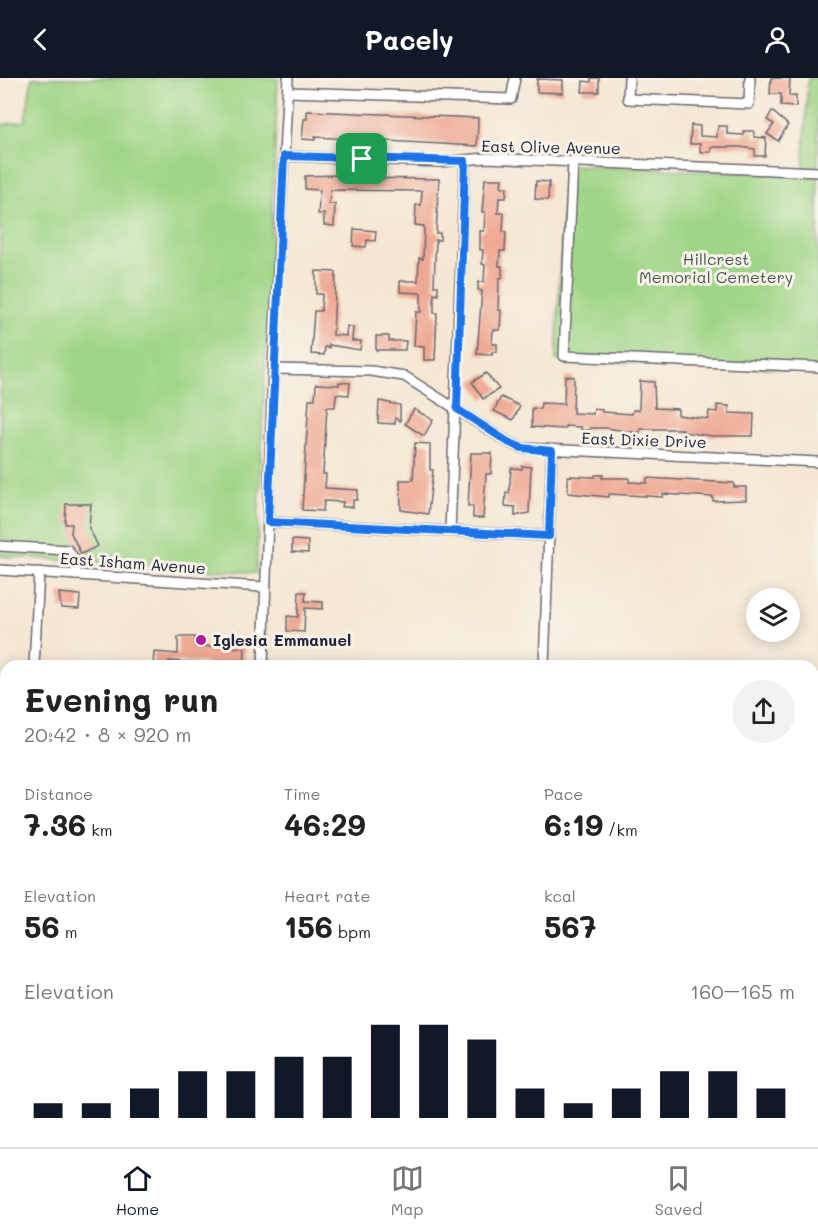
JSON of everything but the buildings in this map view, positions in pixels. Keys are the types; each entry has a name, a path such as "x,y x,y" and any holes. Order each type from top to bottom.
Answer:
{"street":[{"path":"263,660 273,369 288,78"},
{"path":"288,92 511,99 515,78"},
{"path":"629,78 628,99 749,104 750,78"},
{"name":"East Olive Avenue","path":"284,156 465,161 486,158 818,172"},
{"path":"450,531 457,409 465,161"},
{"path":"573,161 564,356 818,367"},
{"name":"East Dixie Drive","path":"273,369 389,373 420,385 508,442 522,448 818,462"},
{"path":"544,660 552,451"},
{"path":"268,522 549,536"},
{"path":"0,546 68,550 76,562 76,575"},
{"name":"East Isham Avenue","path":"0,570 264,587"},
{"path":"34,660 39,572"}],"green space":[{"path":"32,78 278,78 256,573 0,556 0,125 25,121"},
{"name":"Hillcrest Memorial Cemetery","path":"808,78 818,78 818,370 556,360 565,165 803,175"}],"place":[{"name":"Iglesia Emmanuel","path":"201,640"}],"route":[{"path":"284,156 362,159 465,161 457,409 508,442 522,448 552,451 549,536 268,522 284,156"}]}
